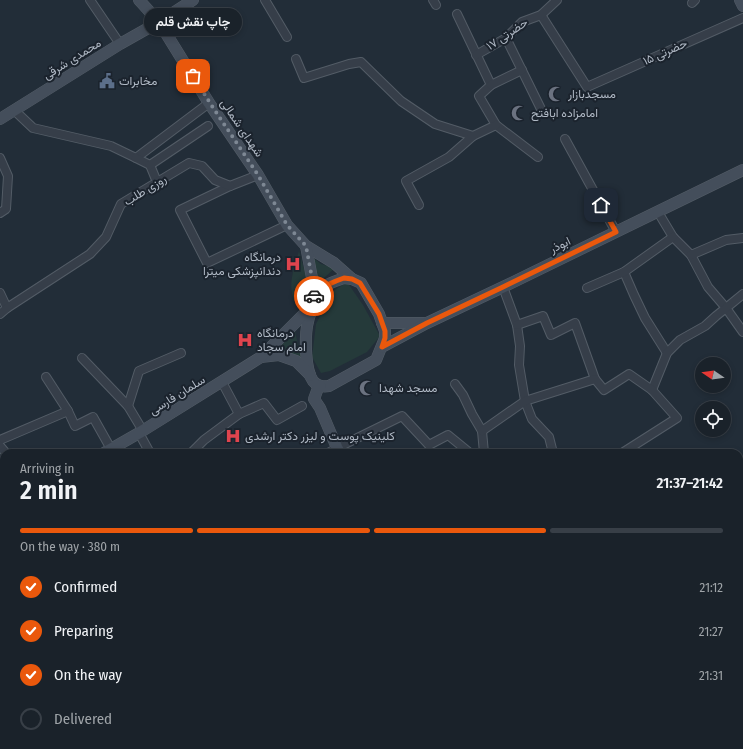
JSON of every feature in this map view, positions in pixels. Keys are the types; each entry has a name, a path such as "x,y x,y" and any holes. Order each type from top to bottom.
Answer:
{"main road":[{"name":"شهدای شمالی","path":"140,0 159,22 258,175 287,225 306,246"},
{"name":"محمدی شرقی","path":"0,119 193,0"},
{"path":"740,0 743,6"},
{"name":"ابوذر","path":"382,323 427,323 743,170"},
{"path":"306,246 334,263 352,279 360,283 379,314 385,331 385,338 376,360 326,387 320,386 313,382 310,375 307,357 306,340 307,327 312,308 312,278 306,246"},
{"path":"312,308 327,285 344,278 352,279"},
{"name":"سلمان فارسی","path":"111,449 261,357 304,314 312,308"},
{"path":"382,347 427,323"},
{"name":"سلمان فارسی","path":"261,357 279,355 296,361 310,375"},
{"path":"320,386 314,399 320,408 334,449"}],"street":[{"path":"90,0 120,44"},
{"path":"265,0 287,37"},
{"name":"حضرتی ۱۷","path":"476,55 506,38 522,22 541,15 557,0"},
{"path":"457,14 491,85"},
{"name":"حضرتی ۱۵","path":"541,15 587,87 743,18"},
{"path":"506,38 541,108"},
{"path":"296,59 304,78 349,64 361,62 401,101 435,124 473,136"},
{"path":"522,70 491,85 479,96 496,125 538,157"},
{"path":"136,158 210,103"},
{"path":"14,110 33,128 111,146 150,165 157,182"},
{"path":"418,205 406,181 449,157 473,136 496,125"},
{"path":"150,165 208,126"},
{"path":"565,139 616,232"},
{"path":"0,158 8,176 6,209 0,213"},
{"name":"روزی طلب","path":"0,314 90,254 106,237 121,204 189,163 202,166 215,180 230,186"},
{"path":"258,175 230,186 180,210 207,263 287,225"},
{"path":"658,212 673,237 691,255 708,287 726,308 743,332"},
{"path":"587,288 624,272 673,237"},
{"path":"691,255 726,240 743,238"},
{"path":"624,272 645,318 667,353"},
{"path":"503,287 517,325 520,346 519,365 525,401 532,419 549,437 552,449"},
{"path":"0,293 7,308"},
{"path":"652,390 667,353 680,340 705,326 743,294"},
{"path":"517,325 543,316 551,335 575,323 595,379 604,390 630,374 652,390 677,418 628,449"},
{"path":"128,406 139,371 181,353"},
{"path":"82,358 128,406 148,449"},
{"path":"46,377 68,411 75,426 93,417 107,449"},
{"path":"482,431 525,401 595,379"},
{"path":"222,382 239,414"},
{"path":"456,384 482,431 484,449"},
{"path":"195,449 204,440 239,414 264,402 277,420 302,406"},
{"path":"0,440 68,411"},
{"path":"339,449 402,416 429,445 448,435 465,449"}],"green space":[{"path":"299,251 307,279 305,293 300,307 295,302 291,288 293,272"},
{"path":"311,256 321,264 335,268 316,285"},
{"path":"347,282 363,305 380,336 367,352 330,371 321,373 312,357 316,324 332,292"},
{"path":"295,331 299,349 305,361 292,353 276,351"}],"way so far":[{"path":"193,76 258,175 287,225 306,246 314,296"}],"place":[{"name":"چاپ نقش قلم","path":"193,76"},
{"name":"مخابرات","path":"107,81"},
{"name":"مسجدبازار","path":"556,94"},
{"name":"امامزاده ابافتح","path":"519,113"},
{"name":"درمانگاه دندانپزشکی میترا","path":"293,264"},
{"name":"درمانگاه امام سجاد","path":"245,340"},
{"name":"مسجد شهدا","path":"367,388"},
{"name":"کلینیک پوست و لیزر دکتر ارشدی","path":"233,436"}],"route":[{"path":"314,296 314,303 327,285 344,278 352,279 360,283 379,314 385,331 385,338 382,347 427,323 616,232 601,205"}]}
